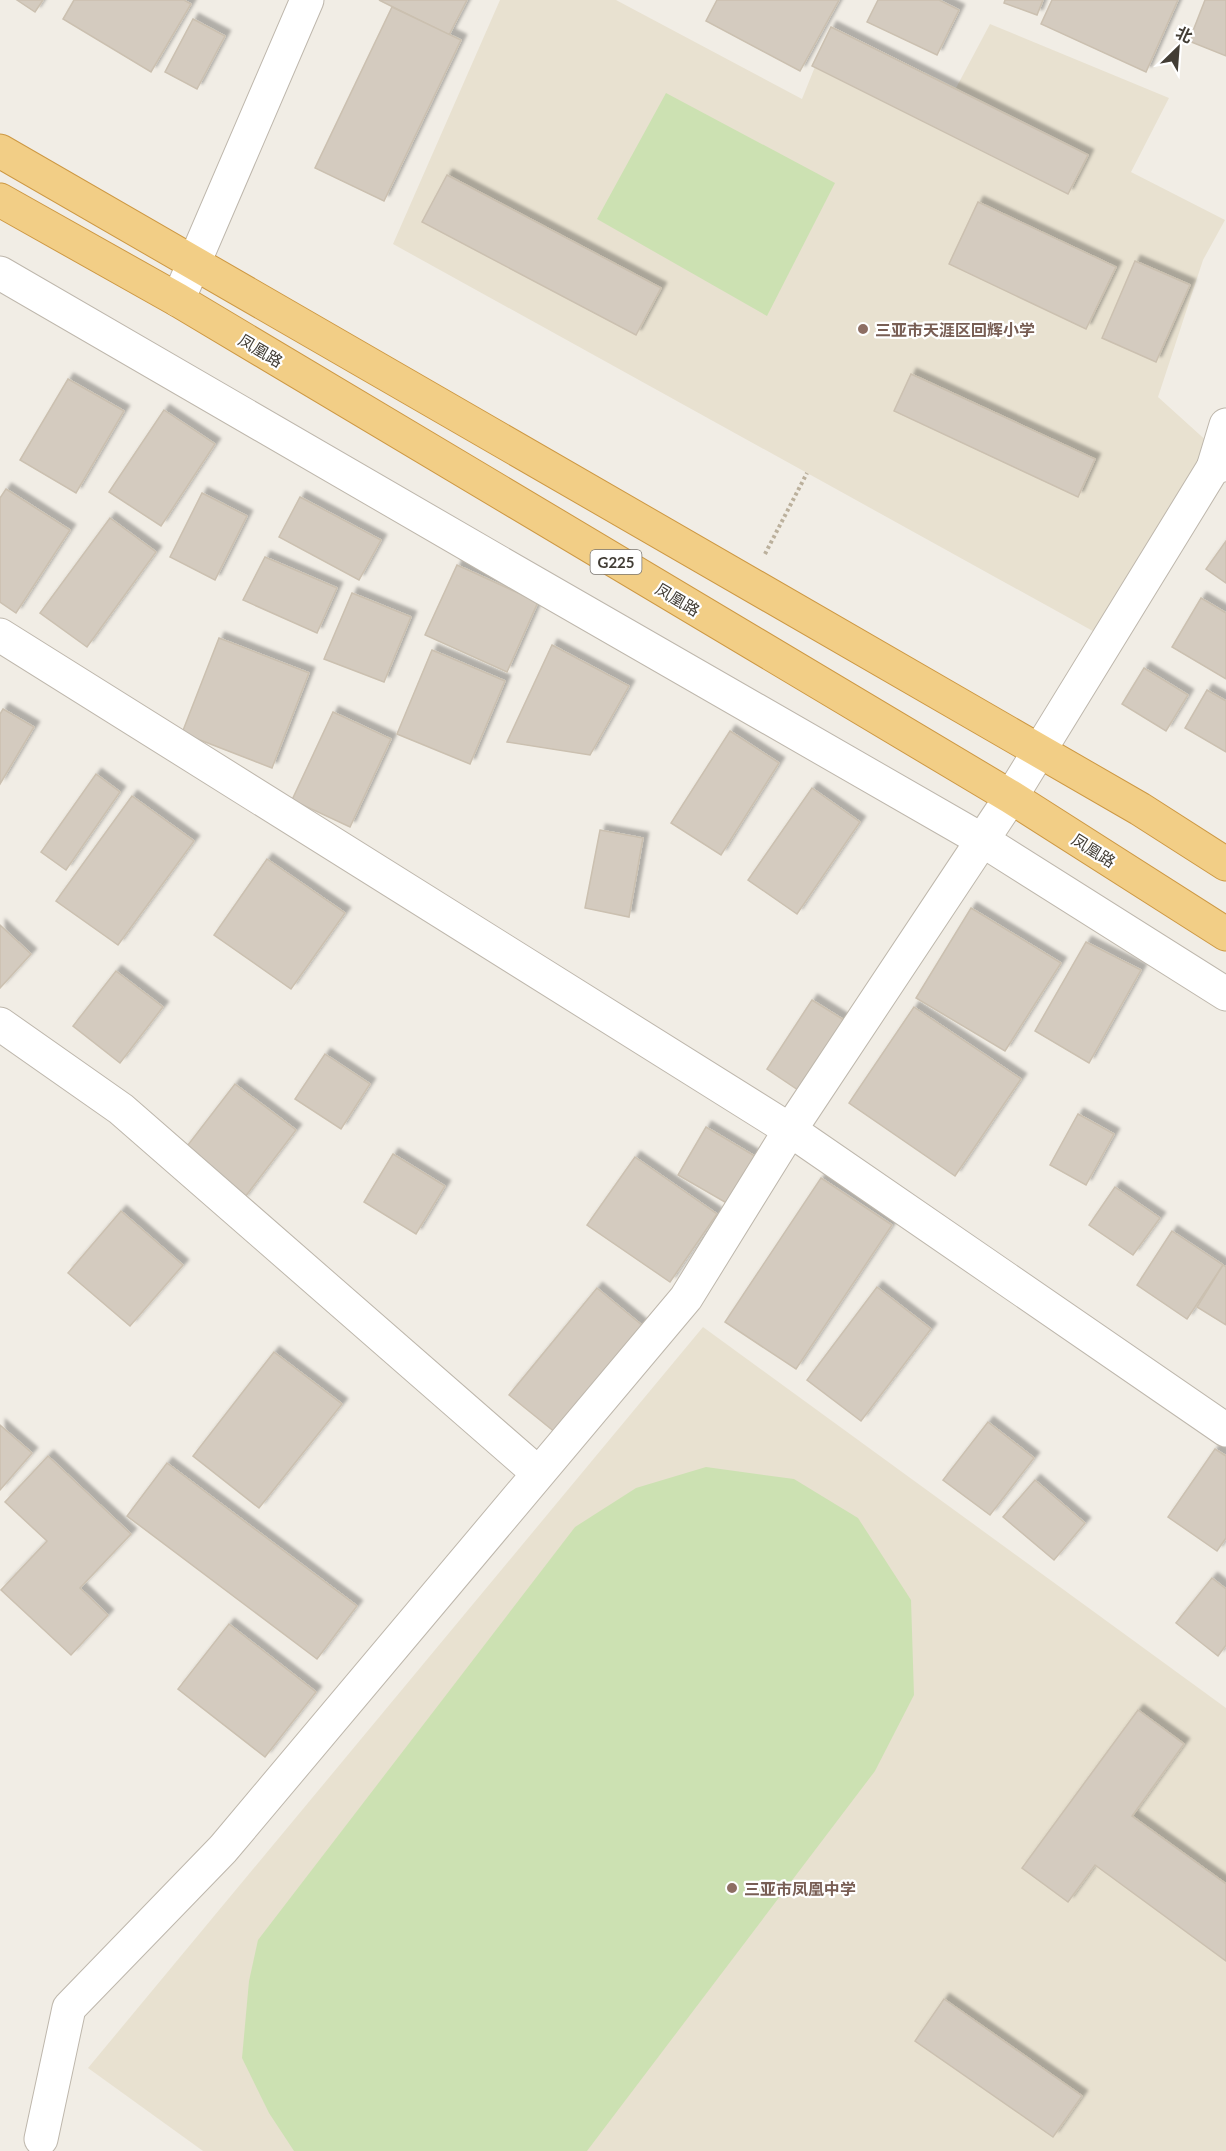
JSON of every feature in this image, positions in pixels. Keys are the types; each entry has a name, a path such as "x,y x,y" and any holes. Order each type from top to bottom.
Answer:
{"highway":[{"path":"0,151 1140,809 1226,864"},
{"name":"凤凰路","path":"0,200 178,300 1011,797 1226,934"}],"street":[{"path":"178,300 308,0"},
{"path":"0,273 982,840 1226,994"},
{"path":"41,2139 69,2008 223,1849 686,1298 790,1130 1011,797 1219,466 1226,425"},
{"path":"0,636 790,1130 1226,1430"},
{"path":"0,1024 121,1109 538,1473"}],"path":[{"path":"749,584 807,473"}],"shaded area":[{"name":"三亚市天涯区回辉小学","path":"500,0 616,0 802,99 831,27 956,88 990,24 1169,98 1131,172 1225,220 1203,260 1158,397 1210,444 1100,635 393,244"},
{"name":"三亚市凤凰中学","path":"703,1327 1226,1708 1226,2151 203,2151 88,2068"}],"green space":[{"path":"666,93 835,183 767,316 597,219"},
{"path":"706,1467 794,1479 858,1518 911,1600 914,1695 875,1771 587,2151 294,2151 269,2113 242,2058 249,1981 258,1940 575,1527 636,1488"}],"building":[{"path":"17,0 43,0 35,12"},
{"path":"74,0 184,0 191,4 151,72 63,19"},
{"path":"379,0 467,0 449,35"},
{"path":"717,0 839,0 800,71 706,21"},
{"path":"878,0 939,0 959,10 937,55 867,22"},
{"path":"1005,0 1043,0 1037,15 1004,3"},
{"path":"1052,0 1178,0 1146,72 1041,24"},
{"path":"1205,0 1226,0 1226,56 1189,41"},
{"path":"392,7 461,40 384,201 315,168"},
{"path":"193,19 225,36 197,89 165,72"},
{"path":"831,27 1088,155 1068,194 812,66"},
{"path":"447,175 661,288 636,335 422,222"},
{"path":"978,202 1116,267 1086,329 949,264"},
{"path":"1135,261 1190,285 1156,362 1102,338"},
{"path":"911,374 1095,459 1078,497 894,411"},
{"path":"68,379 124,411 76,493 20,460"},
{"path":"164,410 215,444 161,526 109,492"},
{"path":"6,489 70,530 16,613 0,602 0,498"},
{"path":"202,493 247,516 215,580 170,557"},
{"path":"300,497 381,540 359,580 279,537"},
{"path":"110,518 156,552 87,647 40,613"},
{"path":"1226,541 1226,583 1206,569"},
{"path":"265,557 337,588 317,633 243,600"},
{"path":"457,565 538,602 507,672 425,635"},
{"path":"352,593 411,617 384,682 324,659"},
{"path":"1201,598 1226,613 1226,679 1172,647"},
{"path":"219,638 309,673 272,768 182,733"},
{"path":"552,645 629,686 590,755 507,742"},
{"path":"432,650 505,681 470,764 397,734"},
{"path":"1144,668 1188,695 1166,731 1122,704"},
{"path":"1207,690 1226,701 1226,752 1185,728"},
{"path":"3,709 34,727 0,784 0,714"},
{"path":"333,712 391,739 350,827 292,800"},
{"path":"730,731 779,763 721,855 671,823"},
{"path":"96,774 120,792 66,870 41,852"},
{"path":"812,788 860,822 797,914 748,880"},
{"path":"132,796 194,841 118,945 56,901"},
{"path":"600,830 643,838 629,917 585,908"},
{"path":"267,859 345,913 291,989 214,935"},
{"path":"971,908 1061,963 1005,1051 916,998"},
{"path":"0,925 31,954 0,988"},
{"path":"1086,942 1141,970 1089,1063 1035,1031"},
{"path":"116,971 163,1007 120,1063 73,1026"},
{"path":"812,1000 844,1020 798,1090 767,1069"},
{"path":"914,1007 1021,1079 955,1176 849,1103"},
{"path":"325,1054 370,1084 341,1129 295,1099"},
{"path":"235,1084 296,1130 242,1201 181,1154"},
{"path":"1078,1114 1114,1134 1086,1185 1050,1165"},
{"path":"706,1127 758,1158 730,1205 678,1175"},
{"path":"393,1154 445,1186 416,1234 364,1202"},
{"path":"635,1157 717,1214 670,1282 587,1225"},
{"path":"821,1178 892,1225 796,1369 725,1322"},
{"path":"1115,1187 1160,1218 1133,1255 1089,1225"},
{"path":"121,1211 183,1265 130,1326 68,1273"},
{"path":"1172,1231 1223,1265 1187,1319 1137,1285"},
{"path":"1223,1265 1226,1267 1226,1325 1197,1307"},
{"path":"877,1287 931,1329 861,1421 807,1380"},
{"path":"597,1288 643,1326 556,1433 509,1395"},
{"path":"274,1352 342,1404 259,1508 193,1456"},
{"path":"988,1422 1034,1458 990,1515 943,1480"},
{"path":"0,1425 32,1453 0,1490"},
{"path":"1215,1449 1226,1456 1226,1538 1217,1551 1168,1517"},
{"path":"48,1456 131,1534 80,1588 108,1615 71,1655 1,1590 47,1541 5,1502"},
{"path":"167,1463 357,1606 317,1659 127,1516"},
{"path":"1035,1480 1085,1523 1054,1560 1003,1517"},
{"path":"1212,1578 1226,1589 1226,1645 1218,1656 1176,1623"},
{"path":"229,1624 316,1692 265,1757 178,1689"},
{"path":"1138,1710 1184,1744 1132,1816 1226,1884 1226,1961 1095,1865 1068,1902 1022,1868"},
{"path":"944,1999 1082,2096 1053,2137 915,2041"}],"place":[{"name":"三亚市天涯区回辉小学","path":"863,329"},
{"name":"三亚市凤凰中学","path":"732,1888"}]}
